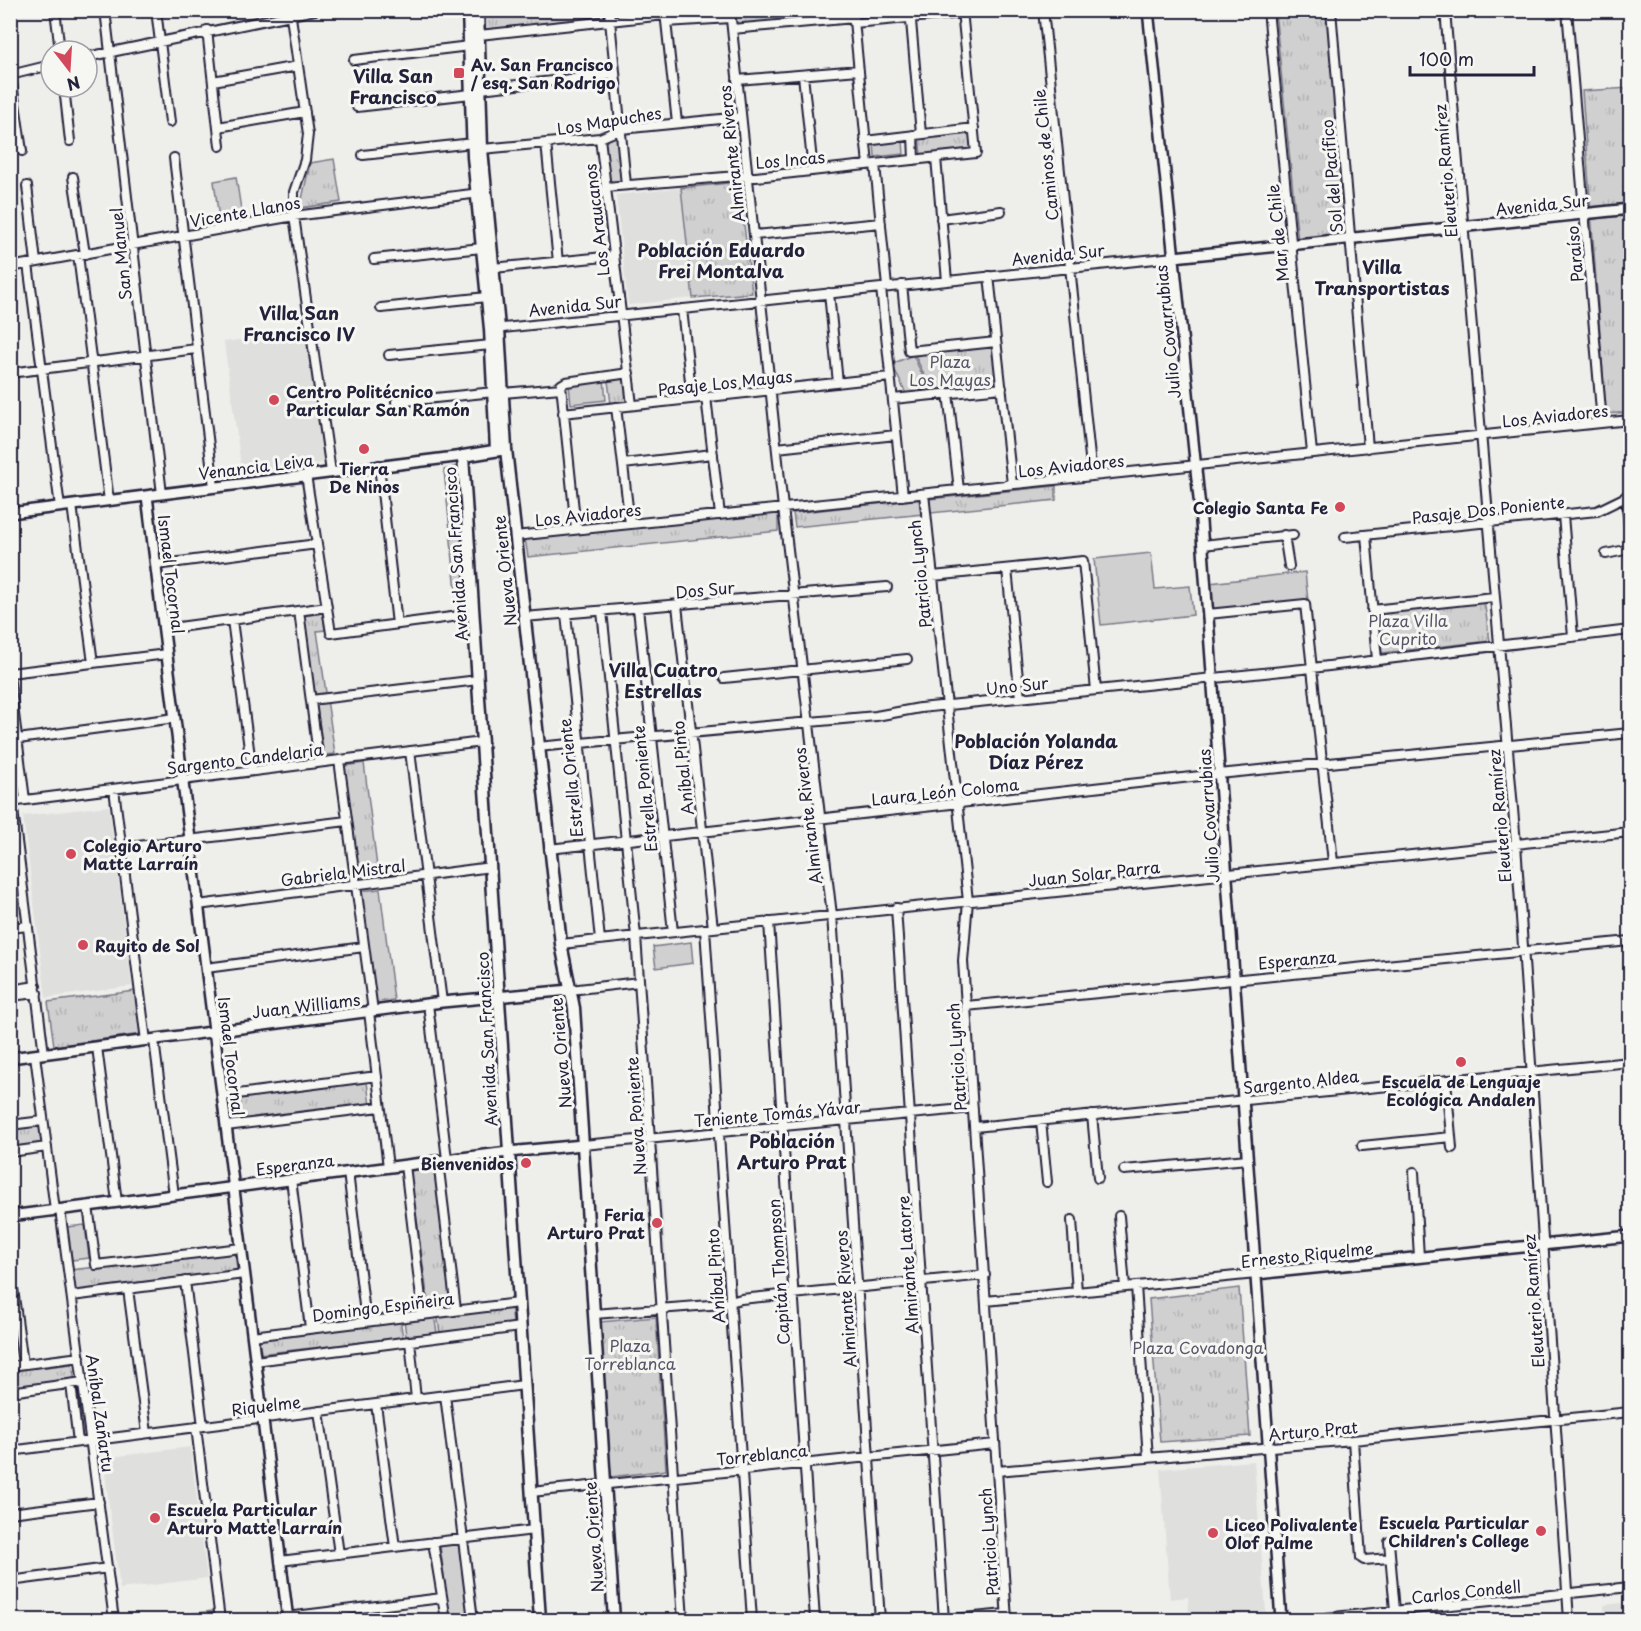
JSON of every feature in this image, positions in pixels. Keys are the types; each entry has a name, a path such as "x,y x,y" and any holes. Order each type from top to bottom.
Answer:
{"main road":[{"path":"468,10 469,46 476,91"},
{"path":"478,10 476,91 482,248 487,297 494,329 491,345 498,392"},
{"path":"481,193 493,268 501,450"},
{"name":"Venancia Leiva","path":"463,456 501,450"},
{"name":"Nueva Oriente","path":"501,450 515,536 561,944 574,1008 614,1620"},
{"name":"Avenida San Francisco","path":"463,456 540,1620"}],"street":[{"path":"55,10 59,39"},
{"name":"San Manuel","path":"105,10 162,494"},
{"path":"156,10 170,122"},
{"path":"99,54 290,12 315,10"},
{"name":"Los Araucanos","path":"609,10 626,185"},
{"name":"Caminos de Chile","path":"1043,10 1092,476"},
{"name":"Julio Covarrubias","path":"1148,10 1203,545 1281,1620"},
{"name":"Mar de Chile","path":"1269,10 1312,453"},
{"name":"Sol del Pacífico","path":"1331,10 1368,448"},
{"name":"Eleuterio Ramírez","path":"1445,10 1516,843 1569,1620"},
{"name":"Paraíso","path":"1567,10 1602,423"},
{"path":"1630,10 1630,20"},
{"path":"290,12 305,112 307,151 294,192 294,216 331,472"},
{"path":"732,29 854,17 962,12 974,128 866,141"},
{"path":"479,35 666,16 730,14"},
{"name":"Almirante Riveros","path":"730,14 783,508 832,915 880,1620"},
{"path":"911,14 917,135 914,160"},
{"path":"666,16 677,123"},
{"path":"854,17 866,141 881,223 890,377 903,496"},
{"path":"207,30 220,146"},
{"path":"354,60 469,46"},
{"path":"213,81 298,66"},
{"path":"11,75 39,68"},
{"path":"10,70 22,151"},
{"path":"737,80 859,70"},
{"path":"357,107 615,74"},
{"path":"803,75 813,171"},
{"path":"65,99 70,141"},
{"path":"218,127 305,112"},
{"name":"Los Mapuches","path":"363,155 600,138 621,129 741,117"},
{"name":"Los Incas","path":"606,187 813,171 976,153 974,128"},
{"name":"Los Araucanos","path":"600,138 632,405"},
{"path":"546,143 558,262"},
{"path":"174,158 214,487"},
{"path":"936,158 947,281"},
{"path":"74,177 92,363 109,501"},
{"path":"27,186 42,369 60,507"},
{"name":"Vicente Llanos","path":"10,267 294,216 481,193"},
{"name":"Avenida Sur","path":"494,329 1630,209"},
{"path":"942,219 1001,211"},
{"path":"754,235 881,223"},
{"path":"374,259 482,248"},
{"path":"493,268 614,256"},
{"path":"989,276 1012,484"},
{"path":"902,285 909,351 996,342"},
{"path":"829,293 838,383"},
{"path":"381,308 487,297"},
{"path":"682,309 692,399"},
{"path":"389,355 491,345"},
{"path":"10,373 196,349"},
{"path":"396,402 561,386 629,373"},
{"name":"Pasaje Los Mayas","path":"563,413 890,377"},
{"path":"561,386 576,529"},
{"path":"893,399 1002,388"},
{"path":"948,393 959,490"},
{"path":"706,397 720,514"},
{"path":"616,407 630,524"},
{"name":"Los Aviadores","path":"515,536 1630,420"},
{"path":"777,448 896,435"},
{"path":"623,464 712,454"},
{"name":"Venancia Leiva","path":"10,513 463,456"},
{"path":"379,465 397,624"},
{"path":"306,475 331,633 474,614"},
{"name":"Patricio Lynch","path":"924,494 968,900 962,949 1007,1617"},
{"name":"Ismael Tocornal","path":"147,496 288,1619"},
{"path":"1628,496 1630,537"},
{"name":"Pasaje Dos Poniente","path":"1346,537 1597,511 1628,496"},
{"path":"72,505 93,663"},
{"path":"1563,515 1573,637"},
{"path":"1203,545 1289,535 1288,566"},
{"path":"1366,535 1377,660"},
{"path":"156,565 317,544"},
{"path":"1606,554 1630,549"},
{"path":"933,576 1083,561 1096,690"},
{"path":"1007,568 1020,698"},
{"name":"Dos Sur","path":"524,617 888,588"},
{"path":"1372,610 1494,597"},
{"path":"1208,614 1305,604 1333,862"},
{"name":"Aníbal Pinto","path":"677,605 702,832 719,1132 752,1620"},
{"path":"164,629 327,607"},
{"name":"Estrella Poniente","path":"639,608 673,932"},
{"path":"299,611 319,762"},
{"name":"Nueva Poniente","path":"602,611 636,936 682,1620"},
{"name":"Estrella Oriente","path":"566,614 600,940"},
{"path":"232,620 252,771"},
{"name":"Uno Sur","path":"537,747 809,723 948,705 1312,668 1630,630"},
{"path":"10,674 167,654"},
{"path":"724,678 907,659"},
{"path":"311,700 478,680"},
{"path":"10,682 26,800"},
{"path":"18,739 175,718"},
{"name":"Laura León Coloma","path":"549,849 1220,774 1630,733"},
{"name":"Sargento Candelaria","path":"11,802 482,742"},
{"path":"410,751 442,1002"},
{"path":"339,760 364,947 388,1167"},
{"path":"114,789 174,1195"},
{"name":"Aníbal Zañartu","path":"11,802 17,863 36,990 46,1147 72,1296 114,1620"},
{"path":"121,848 347,821"},
{"name":"Juan Solar Parra","path":"561,944 1630,832"},
{"path":"10,868 17,863"},
{"name":"Gabriela Mistral","path":"198,905 491,867"},
{"name":"Almirante Latorre","path":"896,908 944,1620"},
{"name":"Capitán Thompson","path":"769,922 815,1620"},
{"path":"10,928 28,926"},
{"name":"Esperanza","path":"966,1006 1630,941"},
{"path":"206,968 364,947"},
{"path":"570,990 639,982"},
{"path":"10,990 36,990"},
{"path":"10,996 36,990"},
{"name":"Juan Williams","path":"10,1058 442,1002 570,990"},
{"path":"428,1004 456,1310"},
{"path":"97,1047 117,1202"},
{"name":"Sargento Aldea","path":"975,1127 1630,1062"},
{"path":"222,1096 377,1076"},
{"path":"1446,1080 1452,1148"},
{"path":"226,1126 380,1107"},
{"name":"Teniente Tomás Yávar","path":"583,1145 973,1108"},
{"path":"1092,1115 1098,1178"},
{"path":"1041,1120 1047,1182"},
{"path":"10,1125 43,1121"},
{"path":"1362,1146 1451,1137"},
{"name":"Esperanza","path":"10,1216 443,1160 583,1145"},
{"path":"10,1152 46,1147"},
{"path":"1124,1170 1248,1159"},
{"path":"405,1165 423,1314"},
{"path":"348,1172 366,1322"},
{"path":"1414,1172 1419,1257"},
{"path":"291,1179 310,1328"},
{"path":"88,1206 96,1265 241,1248"},
{"path":"1119,1216 1125,1287"},
{"path":"1072,1220 1077,1292"},
{"name":"Ernesto Riquelme","path":"986,1301 1630,1236"},
{"path":"10,1266 23,1364"},
{"path":"72,1296 244,1274"},
{"path":"594,1314 985,1275"},
{"path":"185,1281 220,1620"},
{"path":"1136,1286 1148,1458"},
{"path":"128,1289 147,1433"},
{"name":"Domingo Espiñeira","path":"252,1336 518,1303"},
{"path":"255,1361 520,1327"},
{"path":"410,1341 416,1399"},
{"path":"10,1366 80,1357"},
{"path":"10,1392 83,1382"},
{"name":"Aníbal Zañartu","path":"71,1384 78,1442"},
{"name":"Riquelme","path":"10,1451 524,1385"},
{"path":"445,1395 473,1620"},
{"path":"376,1404 395,1547"},
{"path":"319,1412 339,1554"},
{"name":"Arturo Prat","path":"997,1471 1268,1448 1630,1412"},
{"path":"1353,1440 1360,1558 1364,1560 1390,1558"},
{"name":"Torreblanca","path":"531,1492 995,1444"},
{"path":"10,1513 99,1502"},
{"path":"280,1561 534,1530"},
{"path":"433,1542 446,1620"},
{"path":"1389,1542 1395,1611"},
{"path":"10,1581 108,1568"},
{"name":"Carlos Condell","path":"1304,1620 1630,1587"},
{"path":"288,1619 442,1598"},
{"path":"944,1620 1007,1617"}],"shaded area":[{"path":"681,188 693,298 628,305 616,195"},
{"name":"Centro Politécnico Particular San Ramón","path":"306,331 325,458 322,463 242,473 224,342"},
{"path":"109,806 132,986 46,998 23,816"},
{"name":"Feria Arturo Prat","path":"658,1143 669,1302 655,1303 645,1144"},
{"name":"Escuela Particular Arturo Matte Larraín","path":"190,1447 207,1578 120,1589 103,1458"},
{"name":"Liceo Polivalente Olof Palme","path":"1254,1461 1266,1613 1189,1619 1188,1597 1170,1599 1160,1469"},
{"path":"1630,1602 1630,1620 1605,1620 1604,1605"}],"green space":[{"path":"485,10 956,11 857,21 735,26 734,17 667,20 667,13 485,37"},
{"path":"1275,11 1327,11 1347,237 1298,242"},
{"path":"1630,88 1630,412 1606,414 1582,91"},
{"path":"970,131 972,149 921,155 919,137"},
{"path":"619,133 624,184 607,185 602,141"},
{"path":"903,140 904,154 875,157 874,142"},
{"path":"334,159 341,202 300,208 310,163"},
{"path":"236,177 242,216 219,219 214,181"},
{"path":"739,182 752,293 693,298 681,188"},
{"name":"Plaza Los Mayas","path":"995,343 1000,386 933,394 913,351"},
{"path":"913,355 928,387 907,396 892,364"},
{"path":"604,380 606,400 571,404 569,385"},
{"path":"625,380 628,402 611,404 608,381"},
{"path":"456,466 466,610 458,611 444,470"},
{"path":"1056,486 1056,500 931,513 929,499"},
{"path":"922,499 923,514 795,527 793,513"},
{"path":"778,512 778,531 528,557 525,538"},
{"path":"1151,553 1155,589 1190,586 1193,615 1101,625 1094,559"},
{"path":"1305,572 1308,601 1214,612 1210,583"},
{"name":"Plaza Villa Cuprito","path":"1484,600 1490,641 1382,653 1377,614 1391,610"},
{"path":"323,613 325,630 317,631 335,754 324,755 303,616"},
{"path":"364,763 378,875 359,877 344,766"},
{"path":"380,889 394,1000 375,1002 360,891"},
{"path":"691,942 693,963 656,968 653,947"},
{"path":"135,991 141,1034 54,1046 48,1002"},
{"path":"367,1082 370,1106 233,1123 230,1099"},
{"path":"41,1125 43,1146 11,1150 10,1129"},
{"path":"435,1167 455,1305 429,1309 410,1170"},
{"path":"85,1225 89,1258 72,1260 67,1227"},
{"path":"235,1252 237,1270 72,1291 70,1270"},
{"name":"Plaza Covadonga","path":"1239,1288 1250,1436 1160,1442 1149,1299"},
{"path":"511,1305 513,1324 440,1333 437,1314"},
{"path":"434,1315 437,1333 406,1336 404,1319"},
{"name":"Plaza Torreblanca","path":"656,1317 666,1470 611,1477 600,1322"},
{"path":"400,1318 403,1338 258,1354 257,1337"},
{"path":"72,1364 75,1382 11,1389 10,1371"},
{"path":"460,1543 470,1620 450,1620 440,1546"},
{"path":"212,1611 213,1620 168,1620 167,1617"}],"place":[{"name":"Av. San Francisco / esq. San Rodrigo","path":"459,73"},
{"name":"Centro Politécnico Particular San Ramón","path":"274,400"},
{"name":"Tierra De Ninos","path":"364,449"},
{"name":"Colegio Santa Fe","path":"1340,507"},
{"name":"Colegio Arturo Matte Larraín","path":"71,854"},
{"name":"Rayito de Sol","path":"83,945"},
{"name":"Escuela de Lenguaje Ecológica Andalen","path":"1461,1062"},
{"name":"Bienvenidos","path":"526,1163"},
{"name":"Feria Arturo Prat","path":"657,1223"},
{"name":"Escuela Particular Arturo Matte Larraín","path":"155,1518"},
{"name":"Escuela Particular Children's College","path":"1541,1531"},
{"name":"Liceo Polivalente Olof Palme","path":"1213,1533"}],"district":[{"name":"Villa San Francisco","path":"393,85"},
{"name":"Población Eduardo Frei Montalva","path":"721,259"},
{"name":"Villa Transportistas","path":"1382,276"},
{"name":"Villa San Francisco IV","path":"299,322"},
{"name":"Villa Cuatro Estrellas","path":"663,679"},
{"name":"Población Yolanda Díaz Pérez","path":"1036,750"},
{"name":"Población Arturo Prat","path":"792,1150"}]}
